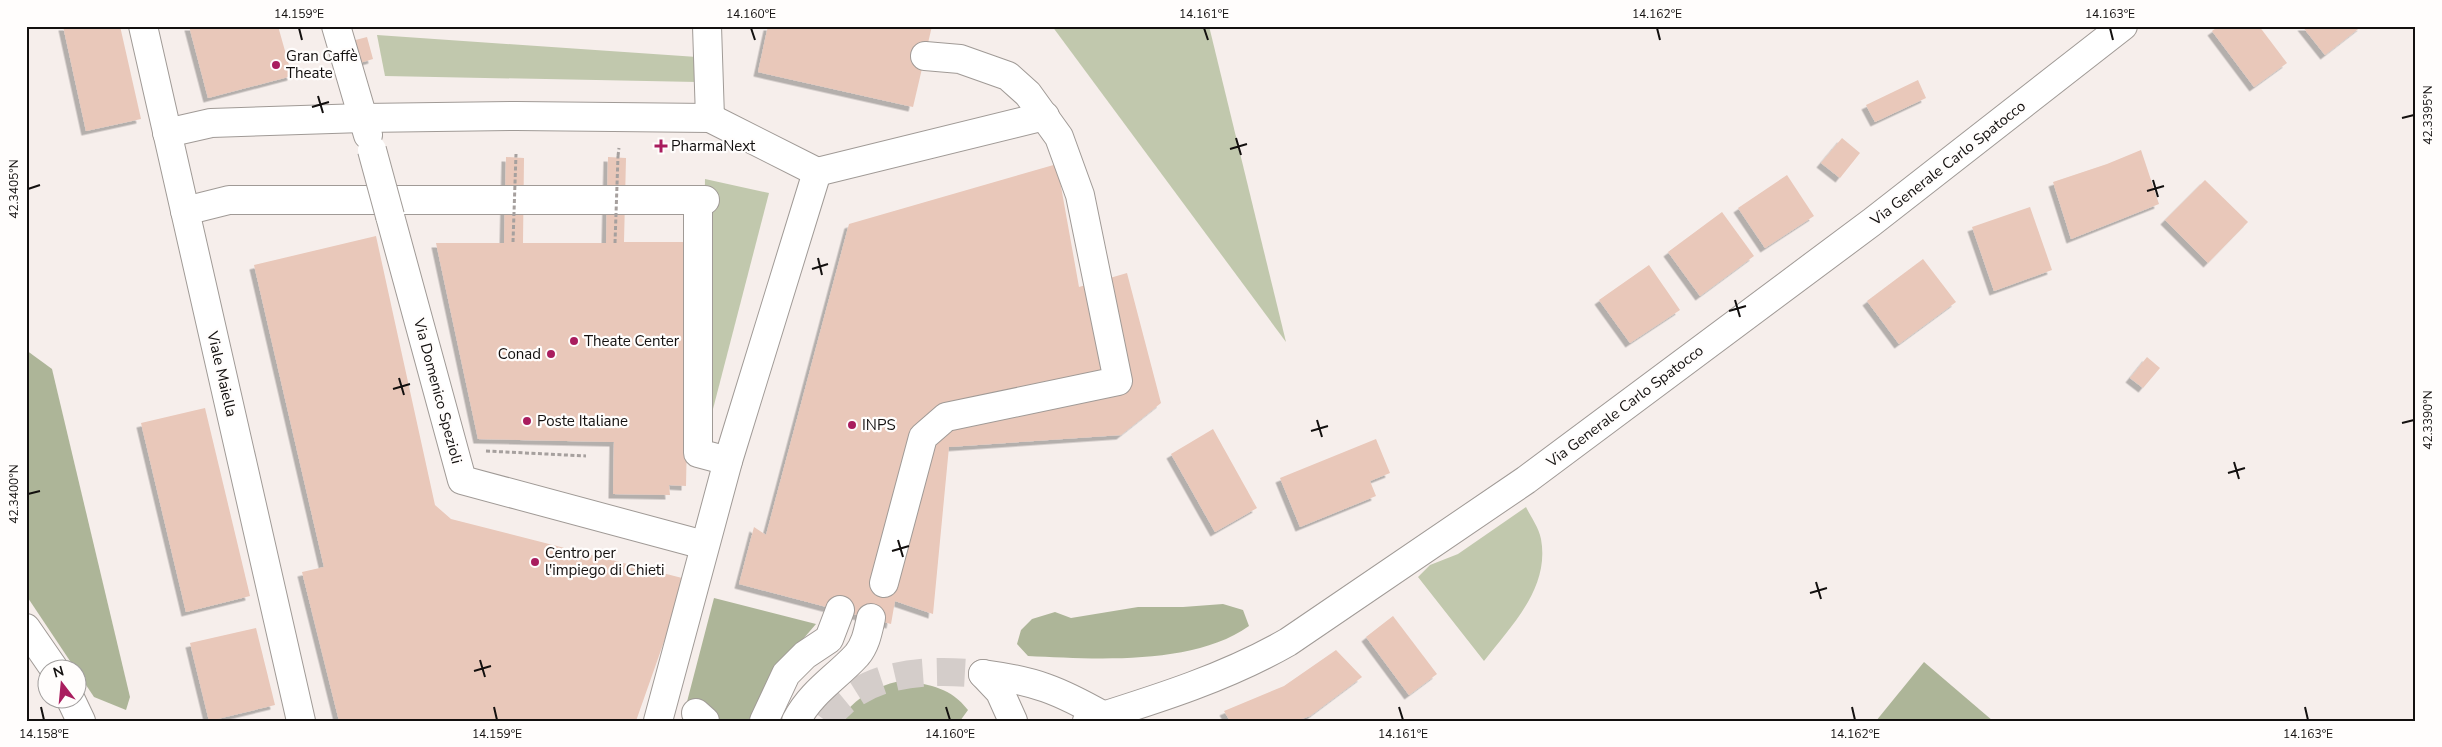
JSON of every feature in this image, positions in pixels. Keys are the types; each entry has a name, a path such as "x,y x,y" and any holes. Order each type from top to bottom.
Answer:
{"main road":[{"name":"Viale Maiella","path":"143,26 301,721"},
{"name":"Via Domenico Spezioli","path":"336,26 372,150 462,480 704,545"},
{"path":"707,26 710,118"},
{"name":"Via Generale Carlo Spatocco","path":"1096,718 1216,678 1252,662 1288,642 1526,480 1872,222 2123,26"},
{"path":"884,583 923,437 946,418 1118,381 1080,195 1060,137 1020,86 1008,76 960,59 925,56"},
{"path":"166,133 211,123 363,118 517,116 710,118 817,172 1045,116"},
{"path":"658,721 728,461 817,172"},
{"path":"185,211 229,200 702,200 698,453 728,461"},
{"path":"764,721 786,674 805,655 828,639 840,610"},
{"path":"796,721 810,698 823,684 858,654 866,639 871,618"},
{"path":"26,628 48,660"},
{"path":"1013,721 1000,692 983,674 1039,684 1061,692 1096,718"}],"path":[{"path":"513,242 516,154"},
{"path":"615,242 618,156"},
{"path":"453,450 586,456"}],"green space":[{"path":"1052,26 1209,26 1286,342"},
{"path":"377,35 697,57 697,82 385,76"},
{"path":"705,179 769,193 706,436 704,242"},
{"path":"26,350 52,369 130,697 126,710 94,697 88,688 88,660 69,660 26,595"},
{"path":"1526,507 1541,539 1542,557 1540,574 1526,605 1484,661 1418,577 1430,565 1458,554"},
{"path":"714,598 816,624 785,660 748,721 682,721"},
{"path":"1223,604 1243,610 1249,626 1226,639 1200,648 1172,654 1112,658 1028,656 1017,644 1021,630 1032,619 1055,612 1071,618 1138,607 1183,607"},
{"path":"1924,662 1993,721 1876,721"},
{"path":"905,680 932,686 947,692 961,702 968,710 960,721 838,721 852,705 868,693 885,685"}],"building":[{"path":"63,26 120,26 141,119 86,131"},
{"path":"189,26 278,26 292,76 208,98"},
{"path":"768,26 932,26 913,107 758,72"},
{"path":"2219,26 2259,26 2287,63 2254,87 2212,31"},
{"path":"2302,26 2362,26 2325,55"},
{"path":"367,37 373,59 350,66 344,43"},
{"path":"1918,80 1926,98 1875,122 1866,105"},
{"path":"1842,138 1860,153 1840,178 1821,163"},
{"path":"2141,150 2159,204 2071,239 2053,182 2107,164"},
{"name":"Theate Center","path":"506,157 524,158 523,243 606,243 608,157 626,158 624,242 691,242 686,486 669,485 670,495 613,494 614,442 478,439 436,243 504,243"},
{"path":"1057,164 1079,287 1127,273 1161,403 1121,435 949,447 933,614 895,601 891,624 739,584 754,527 766,535 849,224"},
{"path":"1787,175 1814,216 1765,248 1738,208"},
{"path":"2205,180 2248,222 2208,263 2165,220"},
{"path":"2030,207 2052,270 1994,291 1972,227"},
{"path":"1722,212 1754,256 1700,296 1668,252"},
{"path":"376,236 435,505 451,519 686,579 636,721 339,721 302,572 324,567 254,265"},
{"path":"1923,259 1956,302 1899,344 1867,301"},
{"path":"1649,265 1680,310 1630,343 1599,300"},
{"path":"2147,357 2160,368 2143,388 2130,378"},
{"path":"205,408 250,596 186,612 141,423"},
{"path":"1213,429 1257,508 1215,532 1171,454"},
{"path":"1376,439 1390,473 1370,481 1376,496 1300,527 1280,478"},
{"path":"1393,616 1437,674 1409,695 1366,637"},
{"path":"256,628 275,705 209,721 190,643"},
{"path":"1336,650 1362,677 1310,716 1296,721 1230,721 1224,711 1284,686"}],"tunnel":[{"path":"826,721 841,704 858,691 877,682 897,676 939,672 983,674"}],"place":[{"name":"Gran Caffè Theate","path":"276,65"},
{"name":"PharmaNext","path":"661,146"},
{"name":"Theate Center","path":"574,341"},
{"name":"Conad","path":"551,354"},
{"name":"Poste Italiane","path":"527,421"},
{"name":"INPS","path":"852,425"},
{"name":"Centro per l'impiego di Chieti","path":"535,562"}]}
